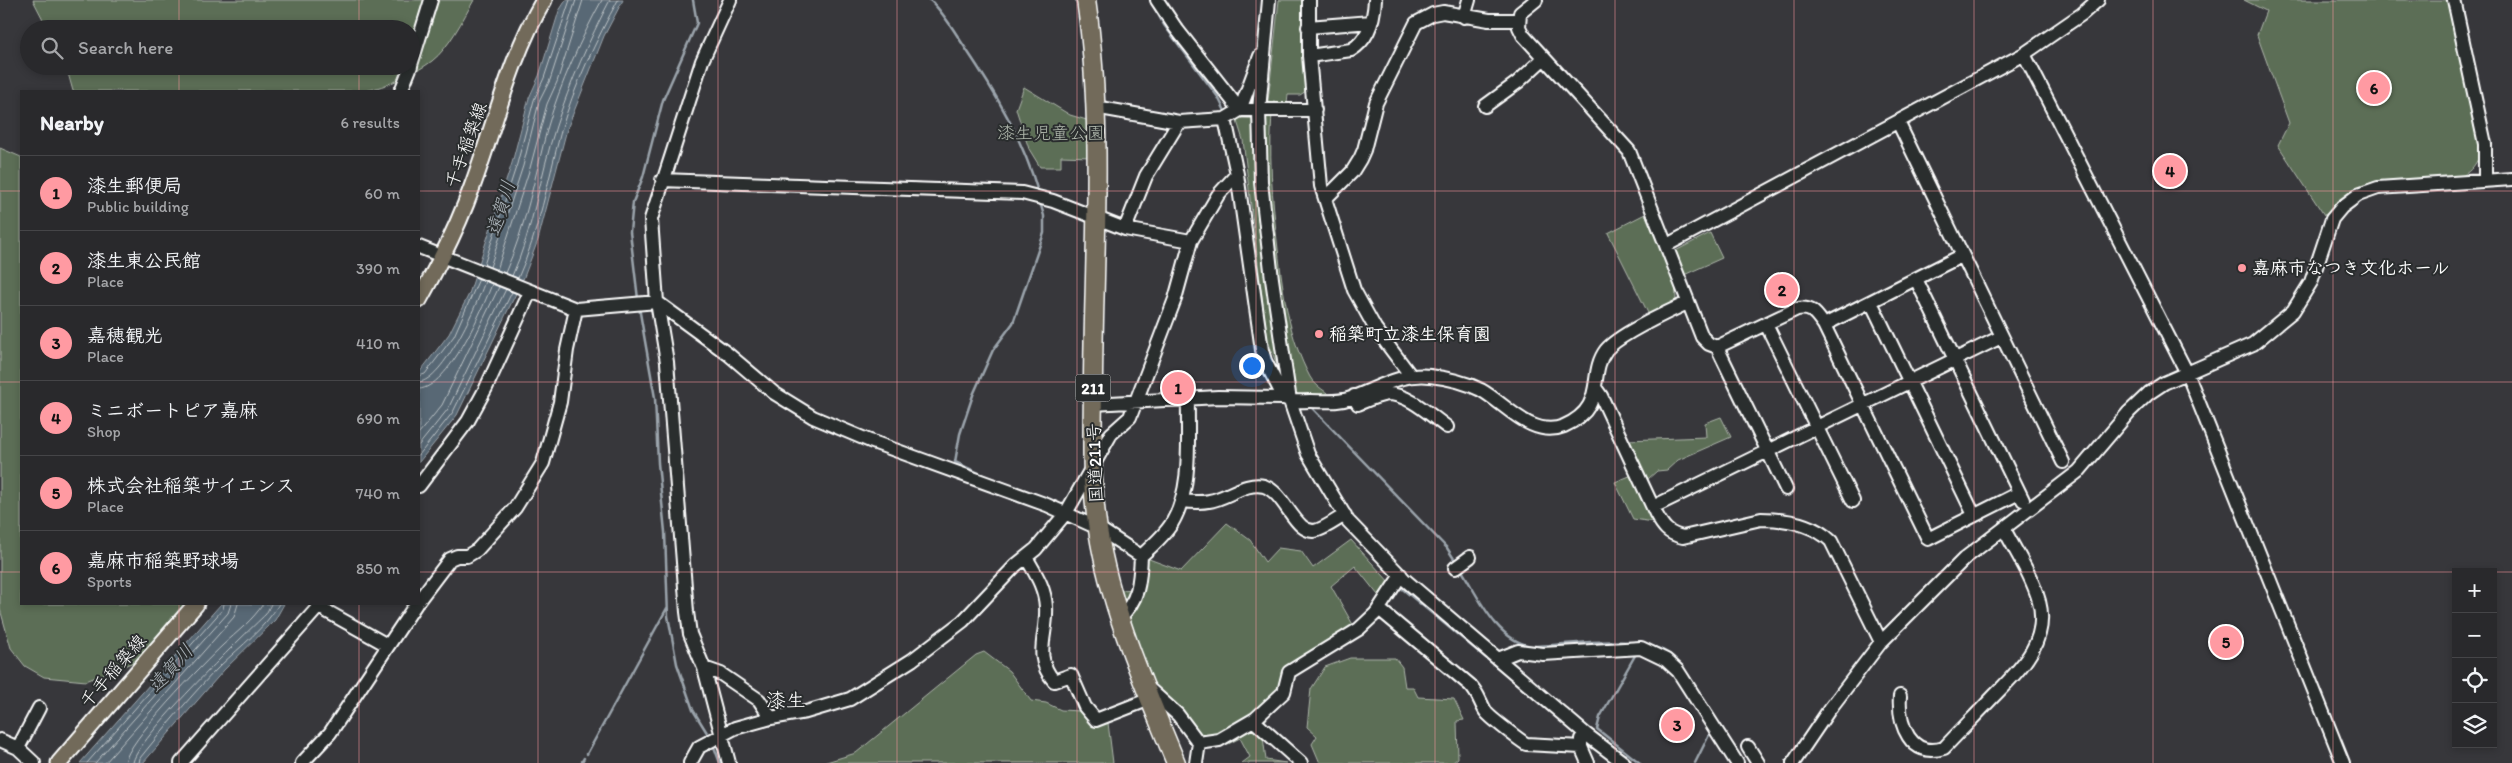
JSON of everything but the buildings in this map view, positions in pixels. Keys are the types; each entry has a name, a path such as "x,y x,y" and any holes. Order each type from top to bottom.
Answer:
{"highway":[{"name":"国道211号","path":"1086,0 1095,107 1092,466 1098,528 1104,567 1127,643 1176,763"}],"main road":[{"name":"千手稲築線","path":"420,298 446,257 472,189 527,28 544,0"},
{"name":"千手稲築線","path":"59,763 195,605"}],"street":[{"path":"420,36 431,0"},
{"path":"729,763 704,668 690,634 667,362 657,302 651,219 662,180 702,61 730,0"},
{"path":"1157,0 1175,27 1240,110"},
{"path":"1270,0 1264,45 1260,110 1262,191 1287,399"},
{"path":"1309,0 1309,56 1320,186 1354,290 1375,328 1411,376"},
{"path":"1309,56 1351,50 1361,42 1372,22 1375,0"},
{"path":"1464,17 1469,0"},
{"path":"1536,0 1520,13 1518,20 1523,35 1629,151 1702,337 1709,344 1717,347 1786,489"},
{"path":"1667,245 2024,54 2082,14 2098,0"},
{"path":"2454,0 2485,144 2486,180"},
{"path":"1325,199 1352,172 1360,159 1376,103 1416,23 1433,14 1443,12 1464,17 1518,20"},
{"path":"1308,27 1372,22"},
{"path":"1240,110 1264,45"},
{"path":"2024,54 2187,373 2343,763"},
{"path":"1485,106 1518,82 1544,58"},
{"path":"401,90 407,75"},
{"path":"1095,107 1178,122 1225,119 1240,110 1315,110"},
{"path":"1225,119 1237,174 1265,361 1287,399 1308,454 1344,515 1401,575 1586,735 1624,763"},
{"path":"1125,229 1146,176 1178,122"},
{"path":"1898,122 2062,462"},
{"path":"690,763 699,747 722,734 771,718 806,712 850,699 912,660 963,621 1026,557 1066,513 1112,434 1130,417 1175,299 1191,241 1218,195 1237,174"},
{"path":"1794,763 1834,703 1881,642 1965,558 2004,529 2027,508 2079,471 2138,402 2164,383 2252,344 2294,311 2312,282 2332,219 2342,207 2358,195 2378,188 2512,179"},
{"path":"662,180 1022,192 1053,201 1095,219 1125,229 1191,241"},
{"path":"420,247 576,309 657,302 721,348 774,393 813,417 870,441 997,485 1066,513 1098,528 1141,556"},
{"path":"1824,325 1962,256"},
{"path":"1916,279 2027,508"},
{"path":"420,485 468,421 486,388 527,290"},
{"path":"1093,404 1188,399 1287,399 1330,402 1354,396 1392,380 1411,376 1430,376 1468,384 1483,392 1520,418 1542,428 1562,426 1577,420 1592,401 1596,389 1600,362 1605,351 1616,341 1687,302"},
{"path":"1871,302 1974,516"},
{"path":"1717,347 1805,308 1814,310 1824,325 1928,539 2019,493"},
{"path":"420,599 450,559 467,556 477,550 515,508 543,463 560,402 567,350 576,309"},
{"path":"1766,324 1854,502"},
{"path":"1652,507 2001,336"},
{"path":"1596,389 1601,396 1652,507 1666,530 1674,535 1683,536 1761,519 1810,527 1822,532 1831,541 1881,642"},
{"path":"1354,396 1358,404 1376,396 1389,394 1398,396 1447,427"},
{"path":"1120,618 1130,608 1136,596 1140,581 1141,556 1161,538 1172,523 1182,501 1185,484 1188,399"},
{"path":"1182,501 1210,501 1257,486 1270,490 1285,503 1302,529 1308,531 1317,530 1344,515"},
{"path":"1900,696 1900,708 1908,736 1919,748 1936,751 1944,748 2025,663 2040,633 2042,619 2036,590 2004,529"},
{"path":"1026,557 1043,586 1046,608 1041,658 1048,674 1054,680 1071,675 1085,707 1096,720 1147,692 1178,714 1199,743 1198,762"},
{"path":"1455,568 1470,557"},
{"path":"1199,743 1219,740 1253,720 1284,692 1289,672 1359,629 1379,609 1401,575"},
{"path":"302,763 330,733 415,605"},
{"path":"180,763 320,606 387,645"},
{"path":"1379,609 1470,685 1478,693 1486,713 1509,730 1518,740 1526,744 1581,747"},
{"path":"1498,659 1518,651 1543,654 1641,648 1666,660 1678,671 1737,763"},
{"path":"704,668 721,674 759,700 771,718"},
{"path":"18,748 39,708"},
{"path":"1253,720 1300,763"},
{"path":"1586,735 1581,740 1581,747 1588,763"},
{"path":"0,740 18,748 34,763"},
{"path":"1748,747 1758,763"}],"green space":[{"path":"33,0 474,0 444,49 432,61 420,69 420,20 43,20"},
{"path":"1279,0 1303,0 1306,91 1300,95 1288,95 1287,103 1273,102 1271,175 1282,282 1292,331 1303,362 1312,380 1336,399 1303,399 1282,379 1267,338 1243,140 1236,118 1266,119"},
{"path":"2244,0 2452,0 2483,144 2477,161 2468,172 2458,178 2386,184 2324,215 2278,145 2289,123 2257,35 2266,11"},
{"path":"69,75 408,75 368,90 73,90"},
{"name":"漆生児童公園","path":"1024,87 1070,115 1090,121 1090,157 1061,156 1061,167 1040,167 1029,149 1016,109"},
{"path":"0,148 20,157 20,605 186,605 185,616 149,656 86,681 44,677 25,666 11,648 0,609"},
{"path":"1645,214 1664,257 1710,233 1722,258 1675,279 1676,300 1649,315 1608,233"},
{"path":"1721,417 1731,437 1678,460 1667,470 1657,471 1648,479 1642,470 1661,523 1633,519 1615,482 1637,473 1627,440 1706,437 1705,423"},
{"path":"1227,523 1250,540 1265,562 1278,548 1301,551 1313,568 1351,540 1391,584 1378,595 1355,566 1331,586 1356,630 1295,667 1261,729 1256,731 1263,737 1266,760 1286,763 1242,763 1250,757 1240,738 1228,744 1212,742 1193,732 1156,691 1118,590 1138,589 1141,556 1181,571"},
{"path":"984,652 1009,671 1031,701 1046,703 1061,710 1080,711 1108,723 1113,763 823,763 856,753 976,655"},
{"path":"1350,658 1395,658 1402,667 1405,687 1413,687 1418,697 1454,699 1464,720 1457,721 1458,758 1452,763 1320,763 1312,744 1317,736 1307,727 1311,689 1325,667"}],"water":[{"name":"遠賀川","path":"566,0 623,0 604,36 567,129 538,240 524,277 457,415 420,461 420,372 449,334 469,294 512,163 529,98 539,76 559,11"},
{"name":"遠賀川","path":"220,605 283,605 275,620 224,670 143,763 80,763"}],"waterway":[{"path":"638,299 630,232 633,202 643,177 663,100 697,23 693,0"},
{"path":"930,0 949,22 997,98 1024,153 1038,192"},
{"path":"1150,0 1164,25 1218,97 1226,113"},
{"path":"985,476 955,462 960,434 973,395 993,350 1013,323 1044,233 1044,216 1040,202"},
{"path":"639,307 655,398 658,463 665,532 668,616 677,664 693,710 709,736"},
{"path":"1310,406 1447,548 1456,562"},
{"path":"1461,569 1489,615 1498,626 1519,642 1531,646 1612,641 1633,643 1653,646 1669,654 1681,666"},
{"path":"1399,586 1539,702"},
{"path":"587,754 667,608"},
{"path":"1637,652 1600,717 1597,729 1640,763"},
{"path":"1695,763 1711,731"},
{"path":"713,744 720,763"},
{"path":"581,763 584,758"}],"place":[{"name":"嘉麻市稲築野球場","path":"2374,88"},
{"name":"ミニボートピア嘉麻","path":"2170,171"},
{"name":"嘉麻市なつき文化ホール","path":"2242,268"},
{"name":"漆生東公民館","path":"1782,290"},
{"name":"稲築町立漆生保育園","path":"1319,334"},
{"name":"漆生郵便局","path":"1178,388"},
{"name":"株式会社稲築サイエンス","path":"2226,642"},
{"name":"嘉穂観光","path":"1677,725"}],"district":[{"name":"漆生","path":"786,700"}]}
